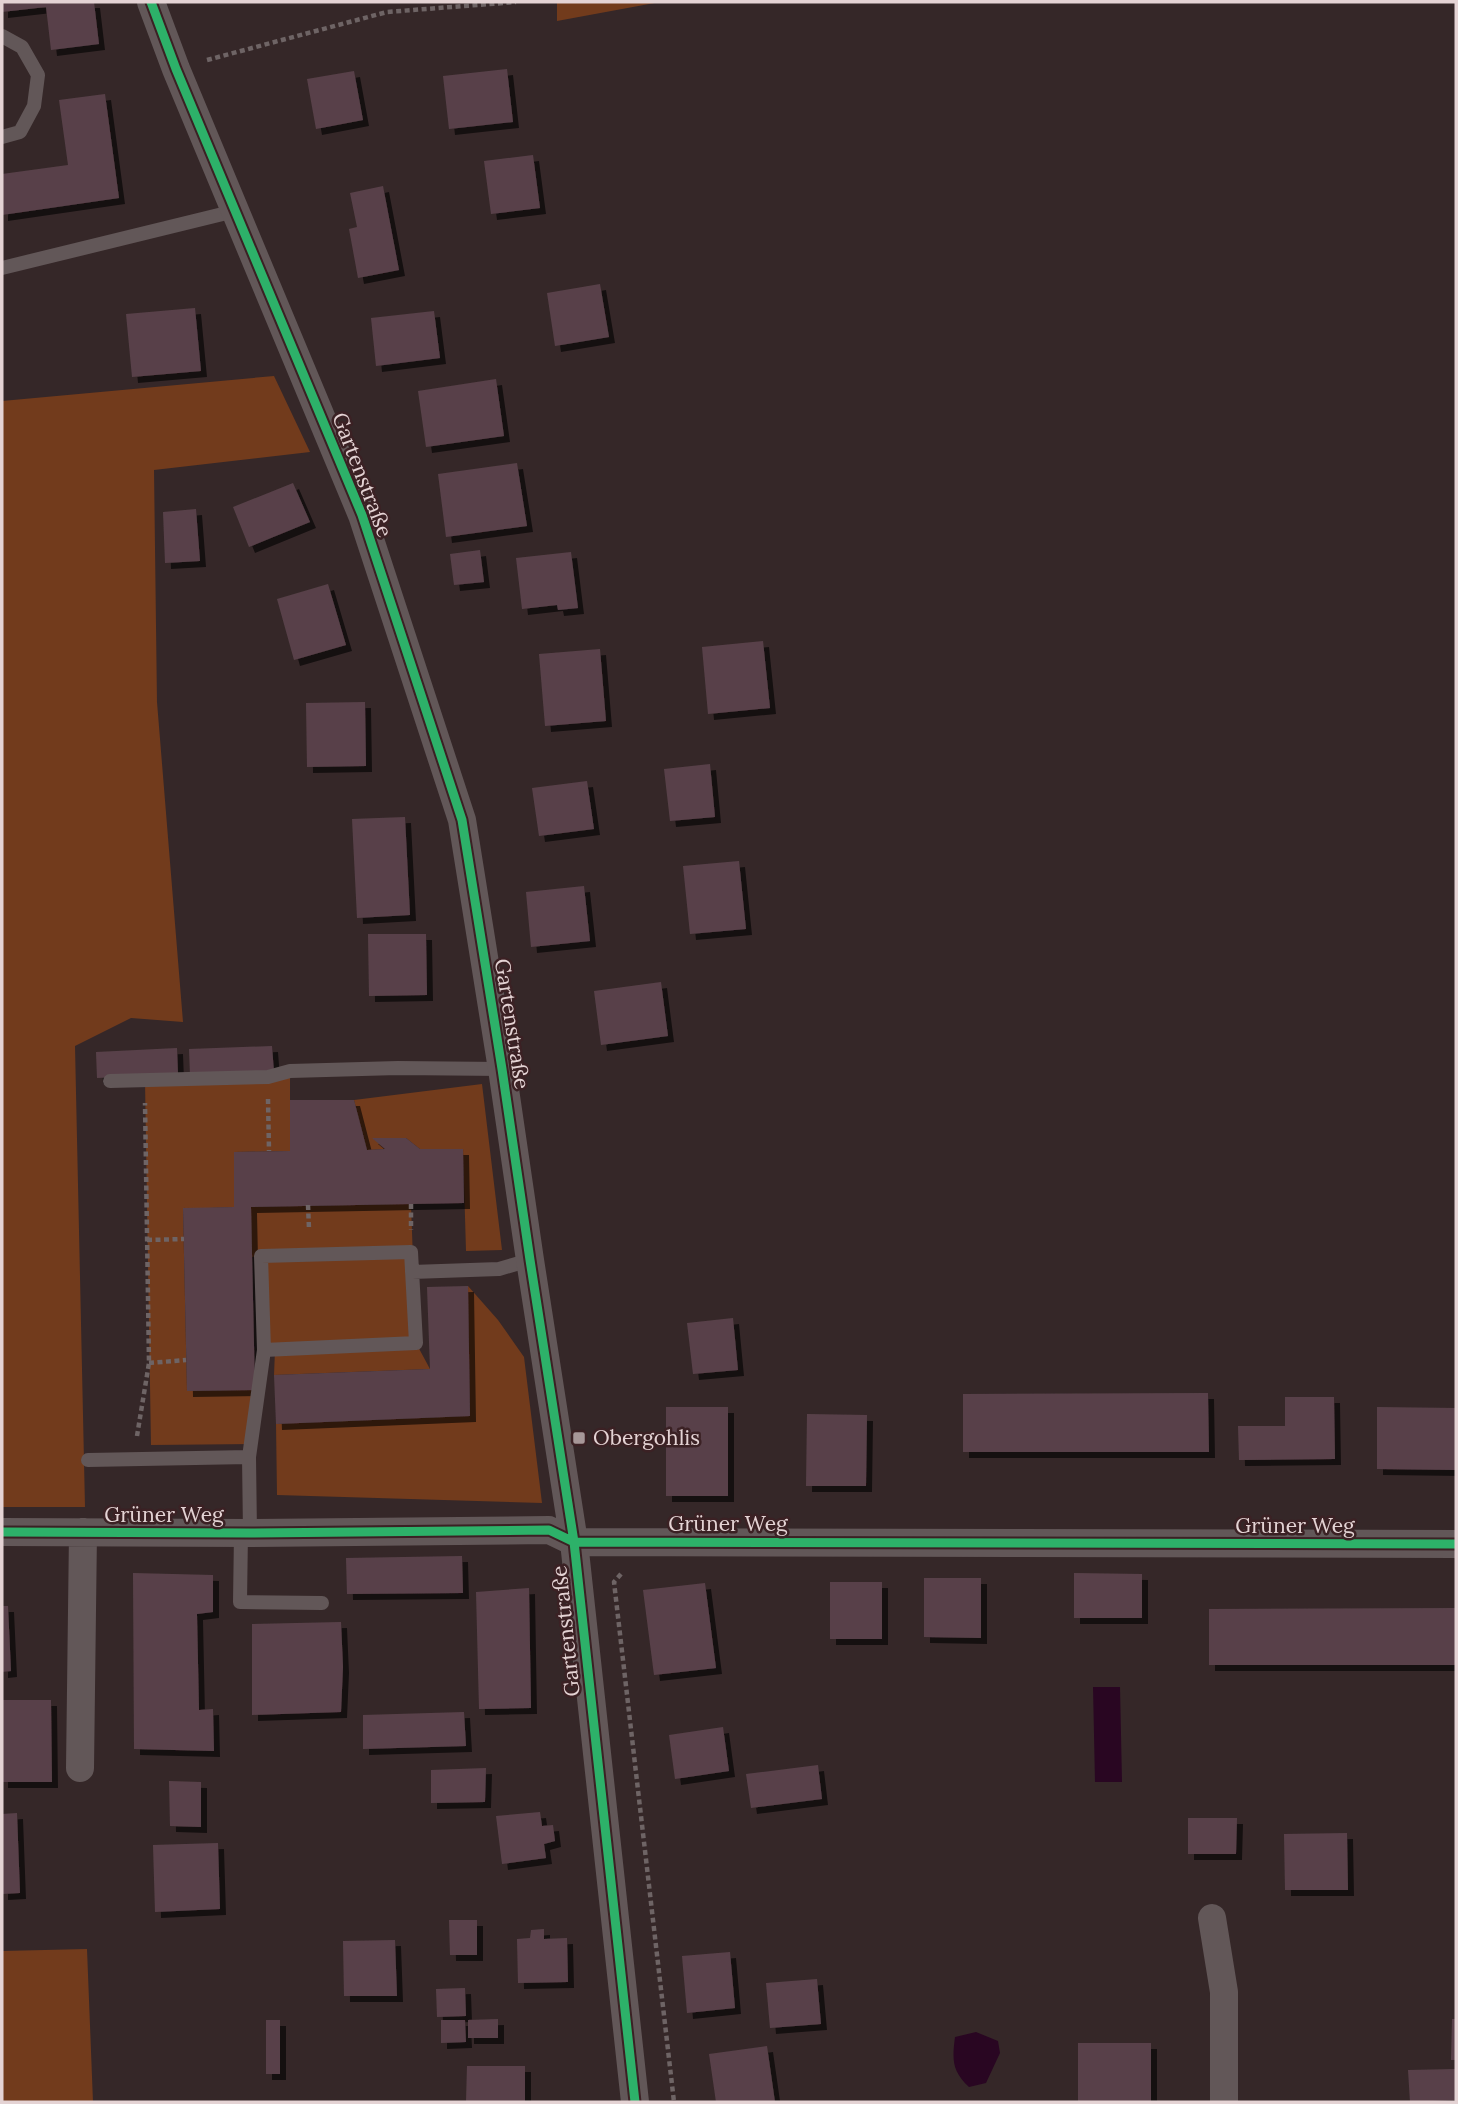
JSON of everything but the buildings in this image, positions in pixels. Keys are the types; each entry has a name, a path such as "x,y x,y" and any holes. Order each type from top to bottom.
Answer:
{"street":[{"name":"Gartenstraße","path":"151,2 176,69 362,515 461,820 574,1542 635,2102"},
{"name":"Grüner Weg","path":"2,1532 549,1530 574,1542 1456,1544"},
{"name":"Grüner Weg","path":"80,1768 83,1532"},
{"path":"1212,1918 1224,1992 1224,2102"}],"lane":[{"path":"2,36 22,47 38,75 34,106 20,132 2,137"},
{"path":"2,268 235,211"},
{"path":"110,1081 268,1077 290,1071 502,1069"},
{"path":"264,1350 416,1343 411,1252 261,1256 264,1350 249,1457 240,1602 322,1603"},
{"path":"412,1272 499,1269 530,1260"},
{"path":"88,1460 249,1457"}],"path":[{"path":"176,69 387,12 516,2"},
{"path":"268,1077 269,1151"},
{"path":"133,1459 149,1363 145,1081"},
{"path":"147,1240 184,1239"},
{"path":"149,1363 186,1360"},
{"path":"648,1542 614,1582 674,2102"}],"shaded area":[{"path":"557,2 660,2 557,21"},
{"path":"274,376 310,452 154,470 157,702 183,1022 131,1018 75,1046 85,1507 2,1507 2,401"},
{"path":"290,1071 290,1151 234,1152 234,1207 183,1209 187,1391 255,1390 254,1444 151,1445 145,1081"},
{"path":"482,1084 502,1250 466,1251 463,1149 420,1149 406,1138 373,1138 385,1149 367,1150 354,1100"},
{"path":"411,1204 416,1343 430,1369 274,1375 275,1350 264,1350 261,1256 252,1257 251,1207"},
{"path":"468,1286 498,1320 524,1357 542,1503 277,1495 276,1424 470,1416"},
{"path":"1093,1687 1120,1687 1122,1782 1095,1782"},
{"path":"87,1949 93,2102 2,2102 2,1951"},
{"path":"976,2032 998,2041 1000,2053 986,2083 969,2087 954,2065 955,2037"}],"cycle path":[{"path":"151,2 176,69 362,515 462,820 574,1542 635,2102"},
{"path":"2,1532 549,1530 574,1542 1456,1544"}],"place":[{"name":"Obergohlis","path":"579,1438"}]}
